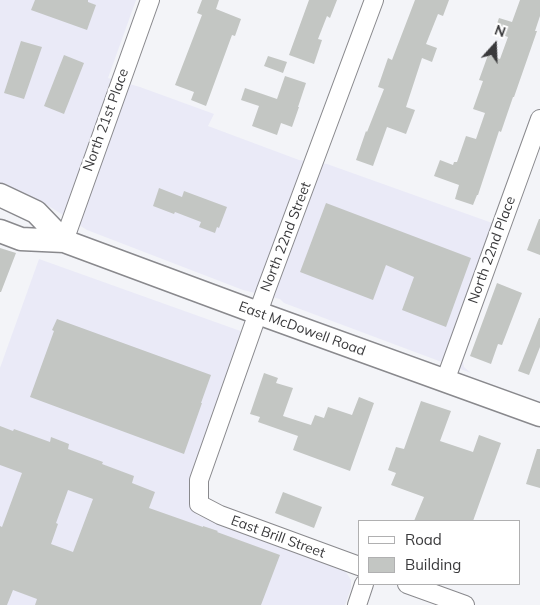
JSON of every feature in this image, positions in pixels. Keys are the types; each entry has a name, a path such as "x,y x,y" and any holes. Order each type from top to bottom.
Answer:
{"main road":[{"name":"East McDowell Road","path":"0,195 36,212 64,240"},
{"name":"East McDowell Road","path":"0,231 21,239 64,240 258,313 540,415"}],"street":[{"name":"North 21st Place","path":"64,240 150,0"},
{"name":"North 22nd Street","path":"199,504 199,480 258,313 374,0"},
{"name":"North 22nd Place","path":"444,381 540,120"},
{"name":"East Brill Street","path":"199,504 220,515 358,566"},
{"path":"357,605 364,585"},
{"path":"410,585 465,605"}],"shaded area":[{"path":"0,0 136,0 108,78 140,87 214,114 208,126 299,160 327,164 509,229 462,357 464,367 471,373 284,303 280,299 243,290 87,230 47,205 0,183"},
{"path":"39,259 246,333 189,503 197,515 344,569 351,580 351,588 345,605 0,605 0,368"}],"building":[{"path":"35,0 88,0 88,2 96,5 87,30 31,10"},
{"path":"202,0 219,0 216,9 241,19 235,36 232,35 206,106 191,100 194,92 175,85 202,15 197,13"},
{"path":"309,0 337,0 330,18 327,16 318,39 322,40 314,64 289,55"},
{"path":"415,0 449,0 443,16 438,14 426,44 437,48 432,62 422,58 406,107 415,110 406,134 387,127 373,166 356,160 384,89 378,87 388,58 392,60"},
{"path":"520,0 540,0 540,16 535,31 537,31 473,205 455,199 459,185 434,176 440,160 453,165 454,162 457,162 466,136 476,139 485,113 473,109 483,81 479,80 488,55 500,59 508,37 494,32 499,18 512,22"},
{"path":"21,41 42,47 24,99 4,93"},
{"path":"64,55 84,63 64,114 44,106"},
{"path":"268,56 287,62 283,73 264,66"},
{"path":"285,76 306,83 292,127 281,123 277,135 252,126 259,106 241,100 245,88 277,99"},
{"path":"159,188 182,197 184,191 227,207 219,228 217,227 215,233 199,227 201,222 153,206"},
{"path":"326,203 471,258 446,327 402,310 414,277 386,265 373,300 300,272"},
{"path":"540,219 540,255 527,250"},
{"path":"0,248 16,253 1,292 0,292"},
{"path":"497,283 522,293 502,345 498,344 491,364 470,356"},
{"path":"539,318 540,347 529,375 518,371"},
{"path":"57,319 211,375 184,454 30,397"},
{"path":"264,373 278,378 276,383 293,388 283,416 311,425 315,415 324,418 328,407 352,415 359,397 374,403 350,471 293,450 298,436 258,422 260,417 250,414"},
{"path":"421,401 451,411 440,441 473,452 479,435 501,443 473,520 414,520 424,497 391,485 396,473 388,470 396,447 404,449"},
{"path":"0,426 50,442 51,437 69,444 68,449 134,476 132,483 155,492 149,508 218,531 280,555 261,605 35,605 37,599 13,590 7,605 0,605 0,526 2,527 22,473 0,465","holes":["68,490 93,499 73,552 51,544 58,524 56,523"]},
{"path":"537,449 540,449 540,488 526,484"},
{"path":"283,492 322,507 314,528 275,513"}]}
